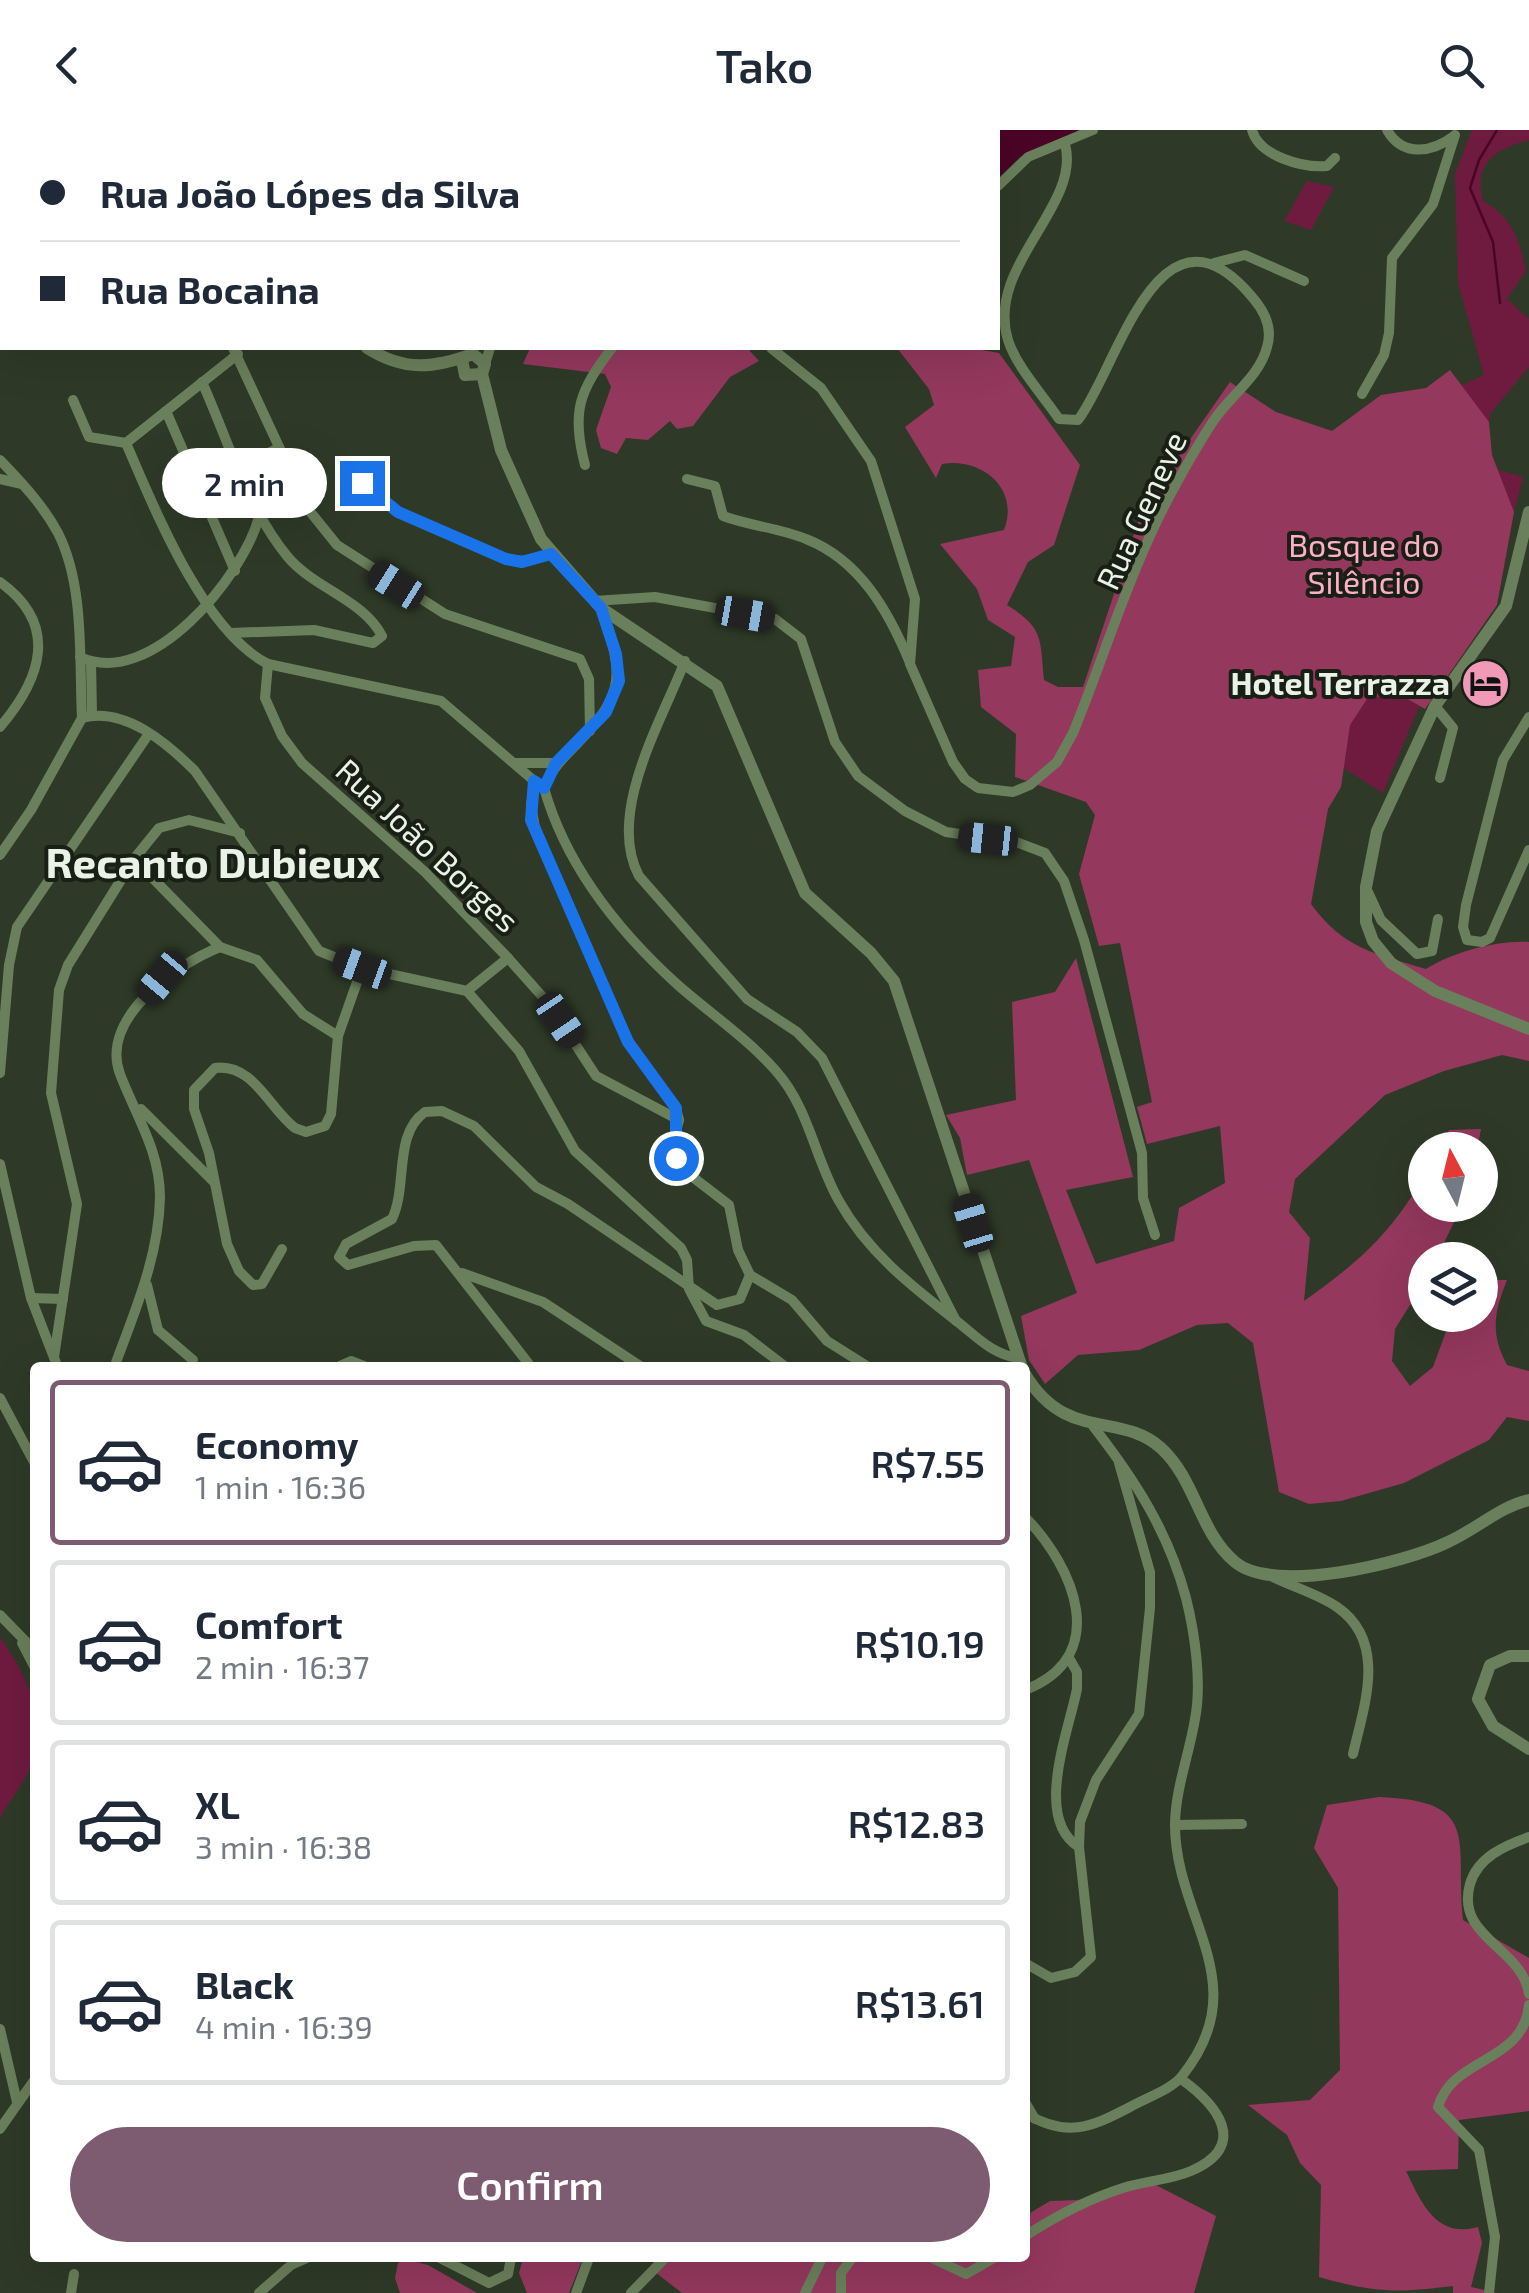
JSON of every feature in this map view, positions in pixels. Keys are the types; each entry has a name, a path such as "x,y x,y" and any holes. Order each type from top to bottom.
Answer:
{"street":[{"path":"1000,184 1028,157 1093,130"},
{"path":"1252,130 1256,142 1295,164 1326,166 1335,158"},
{"path":"1388,130 1406,148 1422,151 1438,148 1457,132"},
{"path":"1362,394 1384,355 1389,333 1392,258 1433,204 1457,132"},
{"path":"1065,144 1070,162 1068,178 1020,257 1006,312 1007,338 1016,357 1060,419 1073,423 1084,412 1126,322 1161,282 1189,262 1214,263 1245,255 1304,281"},
{"name":"Rua Geneve","path":"774,350 821,388 871,461 914,599 910,664 953,762 978,788 1014,792 1030,785 1057,762 1073,733 1174,488 1216,418 1257,368 1268,347 1269,327 1263,310 1214,263"},
{"path":"371,350 407,367 476,362 530,520 551,554 597,605 685,660 722,694 804,893 871,953 894,982 1020,1362"},
{"path":"585,466 576,411 593,372 610,350"},
{"path":"73,400 85,433 112,443 126,443 235,351 321,528 363,564 445,614 580,659 589,679 590,730"},
{"path":"202,382 259,517 288,558 371,620 381,640 373,643 314,630 230,633"},
{"path":"166,411 235,571"},
{"path":"126,443 156,511 208,602 252,656 268,664 441,701 539,785 565,847 594,894 677,984 775,1070 798,1106 838,1199 853,1222 905,1282 1013,1362"},
{"path":"240,466 279,448"},
{"path":"0,460 23,484 60,537 95,696 114,716 170,746 195,771 240,833 252,860 290,906 310,943 330,956 362,968 468,992 518,1051 575,1151 681,1248 687,1260 688,1284 706,1322 744,1335 779,1362"},
{"path":"0,479 23,484"},
{"path":"687,479 715,486 723,516 808,540 847,563 896,630 910,664"},
{"path":"362,483 398,512 506,559 522,562 551,554"},
{"path":"1529,512 1506,606 1436,706 1377,831 1366,887 1366,922 1373,941 1390,962 1434,991 1529,1029"},
{"path":"86,659 117,660 158,648 235,571 259,517"},
{"path":"0,582 28,606 39,659 33,682 0,727"},
{"path":"597,605 655,597 775,619 801,640 835,742 858,776 905,811 946,832 1016,842 1045,853 1053,862 1084,940 1142,1153 1143,1198 1155,1235"},
{"path":"597,605 616,654 619,681 606,712 539,785 530,806 536,833 628,1042 673,1103 679,1120 673,1143 686,1175 729,1205 738,1250 750,1276 792,1300 828,1340 861,1362"},
{"path":"86,659 87,717"},
{"path":"685,660 634,793 626,838 630,860 639,876 747,999 798,1032 822,1058 956,1321"},
{"name":"Rua João Borges","path":"268,664 266,698 282,736 302,763 425,872 508,958 549,1004 596,1076 679,1120"},
{"path":"0,855 45,788 95,696"},
{"path":"1436,706 1453,728 1440,778"},
{"path":"87,717 114,716"},
{"path":"1529,717 1504,760 1466,906 1463,927 1467,940 1490,938 1529,850"},
{"path":"0,1072 9,964 17,926 148,735"},
{"path":"510,762 556,763"},
{"path":"56,1362 77,1204 51,1093 59,990 68,965 134,860 165,823 189,820 240,833"},
{"path":"134,860 220,947 256,960 302,1014 338,1036"},
{"path":"1366,887 1381,920 1417,954 1432,951 1438,919"},
{"path":"116,1362 146,1279 160,1196 156,1164 117,1058 126,1026 162,978 192,958 220,947"},
{"path":"468,992 508,958"},
{"path":"282,1250 265,1281 253,1285 246,1280 227,1244 192,1100 197,1084 215,1068 236,1069 250,1078 290,1124 306,1132 317,1132 331,1114 338,1036 362,968"},
{"path":"137,1105 214,1182"},
{"path":"528,1362 436,1245 414,1246 348,1265 338,1254 346,1244 392,1219 402,1189 408,1129 425,1112 442,1111 474,1126 536,1187 717,1305 740,1299 750,1276"},
{"path":"0,1164 31,1298 56,1362"},
{"path":"461,1273 543,1302 633,1362"},
{"path":"146,1279 158,1330 193,1360"},
{"path":"31,1298 63,1299"},
{"path":"1030,1377 1052,1406 1093,1426 1159,1446 1188,1484 1226,1554 1251,1572 1272,1576 1323,1573 1406,1558 1444,1544 1529,1500"},
{"path":"0,1398 30,1455"},
{"path":"1030,2116 1075,2131 1092,2127 1181,2079 1210,2026 1215,1977 1180,1862 1175,1825 1176,1794 1197,1708 1188,1610 1150,1506 1093,1426"},
{"path":"1030,1967 1042,1975 1063,1977 1091,1957 1079,1846 1085,1802 1135,1723 1143,1696 1151,1587 1117,1456"},
{"path":"1030,1524 1068,1579 1078,1608 1069,1658 1030,1688"},
{"path":"1272,1576 1336,1606 1362,1640 1370,1676 1353,1754"},
{"path":"0,1615 30,1647"},
{"path":"20,1639 30,1658"},
{"path":"1529,1656 1500,1658 1490,1665 1478,1699 1492,1726 1529,1749"},
{"path":"1069,1658 1076,1672 1076,1689 1056,1788 1062,1827 1079,1846"},
{"path":"1175,1825 1242,1824"},
{"path":"1529,1837 1496,1851 1473,1875 1467,1900 1470,1919 1520,1968 1529,1994"},
{"path":"1490,2293 1495,2237 1479,2150 1438,2107 1446,2089 1460,2075 1514,2042 1524,2028 1529,2006"},
{"path":"0,2029 18,2102"},
{"path":"1030,2233 1095,2198 1190,2172 1213,2158 1222,2132 1218,2113 1209,2100 1181,2079"},
{"path":"0,2128 30,2086"},
{"path":"260,2293 298,2262"},
{"path":"448,2262 490,2283 508,2274 510,2262"},
{"path":"576,2293 588,2262"},
{"path":"631,2293 661,2262"},
{"path":"805,2293 820,2262"},
{"path":"841,2293 841,2274 849,2262"},
{"path":"940,2262 966,2274 987,2262"},
{"path":"71,2293 74,2274"}],"green space":[{"name":"Bosque do Silêncio","path":"1472,130 1529,130 1529,140 1497,153 1484,167 1481,177 1483,201 1501,214 1521,249 1526,271 1507,299 1529,319 1529,367 1490,414 1484,466 1523,477 1491,598 1420,704 1383,793 1166,656 1352,436 1484,375 1458,283 1455,174"},
{"path":"1307,181 1334,187 1311,230 1284,221"},
{"path":"529,350 749,350 759,361 730,377 693,426 677,429 670,421 648,440 626,438 617,454 601,448 596,430 611,387 605,374 523,364"},
{"path":"899,350 999,353 1080,465 1054,545 1028,562 1007,605 1034,628 1044,680 1058,687 1083,687 1143,507 1230,382 1276,412 1332,431 1381,395 1426,388 1450,370 1489,422 1492,455 1514,512 1497,605 1425,709 1397,693 1367,699 1350,725 1341,787 1328,809 1311,904 1349,941 1426,969 1476,948 1529,942 1529,1061 1502,1055 1444,1071 1385,1095 1295,1179 1289,1212 1310,1238 1304,1301 1373,1245 1408,1201 1408,1222 1454,1222 1445,1242 1408,1242 1408,1308 1395,1329 1392,1361 1410,1386 1433,1367 1446,1332 1496,1332 1507,1365 1529,1371 1529,1421 1507,1417 1489,1440 1404,1483 1341,1501 1309,1504 1279,1492 1253,1343 1228,1323 1197,1325 1139,1350 1078,1355 1045,1384 1029,1360 1021,1316 1077,1293 1029,1160 967,1175 960,1138 946,1115 1016,1100 1012,1002 1055,992 1076,958 1133,1177 1066,1190 1096,1264 1174,1241 1179,1208 1225,1183 1220,1126 1147,1144 1137,1107 1152,1102 1120,943 1099,946 1079,874 1095,815 1086,802 1015,777 1016,734 981,707 978,670 1011,666 1015,637 988,620 977,589 940,544 1004,530 1007,501 994,479 971,466 942,464 936,478 905,427 934,405 929,389"},
{"path":"1481,1129 1480,1132 1449,1130"},
{"path":"1498,1280 1507,1280 1498,1308"},
{"path":"0,1637 30,1693 30,1768 0,1818"},
{"path":"1379,1797 1412,1800 1449,1816 1460,1847 1463,1920 1529,1958 1529,2111 1459,2120 1458,2169 1406,2171 1424,2206 1441,2223 1451,2228 1478,2227 1482,2243 1471,2287 1497,2293 1453,2293 1453,2286 1386,2290 1319,2277 1321,2185 1300,2163 1287,2135 1248,2105 1310,2100 1340,2070 1338,1888 1314,1848 1327,1805"},
{"path":"1150,2182 1216,2216 1194,2293 682,2293 655,2272 666,2262 1030,2262 1030,2213 1050,2201 1078,2200"},
{"path":"522,2262 581,2262 569,2293 527,2293 519,2273"},
{"path":"398,2263 428,2265 477,2293 400,2293 395,2278"}],"shaded area":[{"path":"1000,130 1081,130 1020,157 1000,176"}],"waterway":[{"path":"1497,130 1479,160 1470,188 1493,242 1500,303"}],"place":[{"name":"Hotel Terrazza","path":"1485,684"}],"district":[{"name":"Recanto Dubieux","path":"213,863"}],"route":[{"path":"362,483 398,512 506,559 522,562 551,554 601,608 619,668 616,692 606,712 556,763 544,788 534,781 531,820 628,1042 638,1061 676,1108 676,1158"}]}
